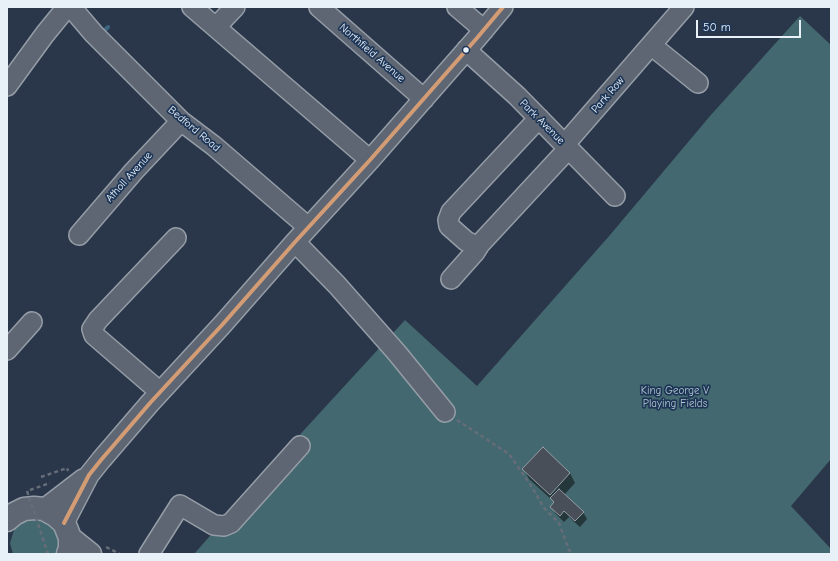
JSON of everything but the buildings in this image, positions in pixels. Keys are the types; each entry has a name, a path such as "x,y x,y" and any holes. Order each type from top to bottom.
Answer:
{"main road":[{"path":"22,507 55,514 67,538 90,554"}],"street":[{"path":"7,86 67,7"},
{"name":"Bedford Road","path":"70,7 94,34 181,121 214,146 308,227"},
{"path":"192,7 370,160"},
{"path":"216,27 235,7"},
{"name":"Northfield Avenue","path":"319,7 424,98"},
{"path":"457,7 484,30"},
{"path":"67,538 89,475 160,392 370,160 484,30 502,7"},
{"name":"Park Row","path":"451,279 567,146 680,12"},
{"path":"651,45 698,84"},
{"name":"Park Avenue","path":"466,50 517,96 616,196"},
{"path":"480,244 474,245 466,242 449,226 448,220 451,212 538,118"},
{"name":"Atholl Avenue","path":"79,235 134,170 181,121"},
{"path":"160,392 94,335 92,329 98,320 176,238"},
{"path":"295,242 337,285 397,353 445,412"},
{"path":"7,350 32,322"},
{"path":"149,554 180,505 214,525 224,526 231,523 300,446"},
{"path":"22,507 89,475"}],"path":[{"path":"445,412 509,454 530,484 544,508 559,522 569,550 574,554"},
{"path":"41,477 67,468 68,476"},
{"path":"48,554 22,507 55,481"}],"green space":[{"name":"King George V Playing Fields","path":"800,16 831,45 831,459 791,506 831,549 831,554 194,554 294,441 405,320 477,386 610,235 710,116"},
{"path":"30,518 38,518 52,524 60,537 59,554 13,554 10,543 14,530 23,521"}],"waterway":[{"path":"101,34 108,27"}],"transit line":[{"path":"64,523 89,475 101,460 150,403 370,160 503,7"}]}
